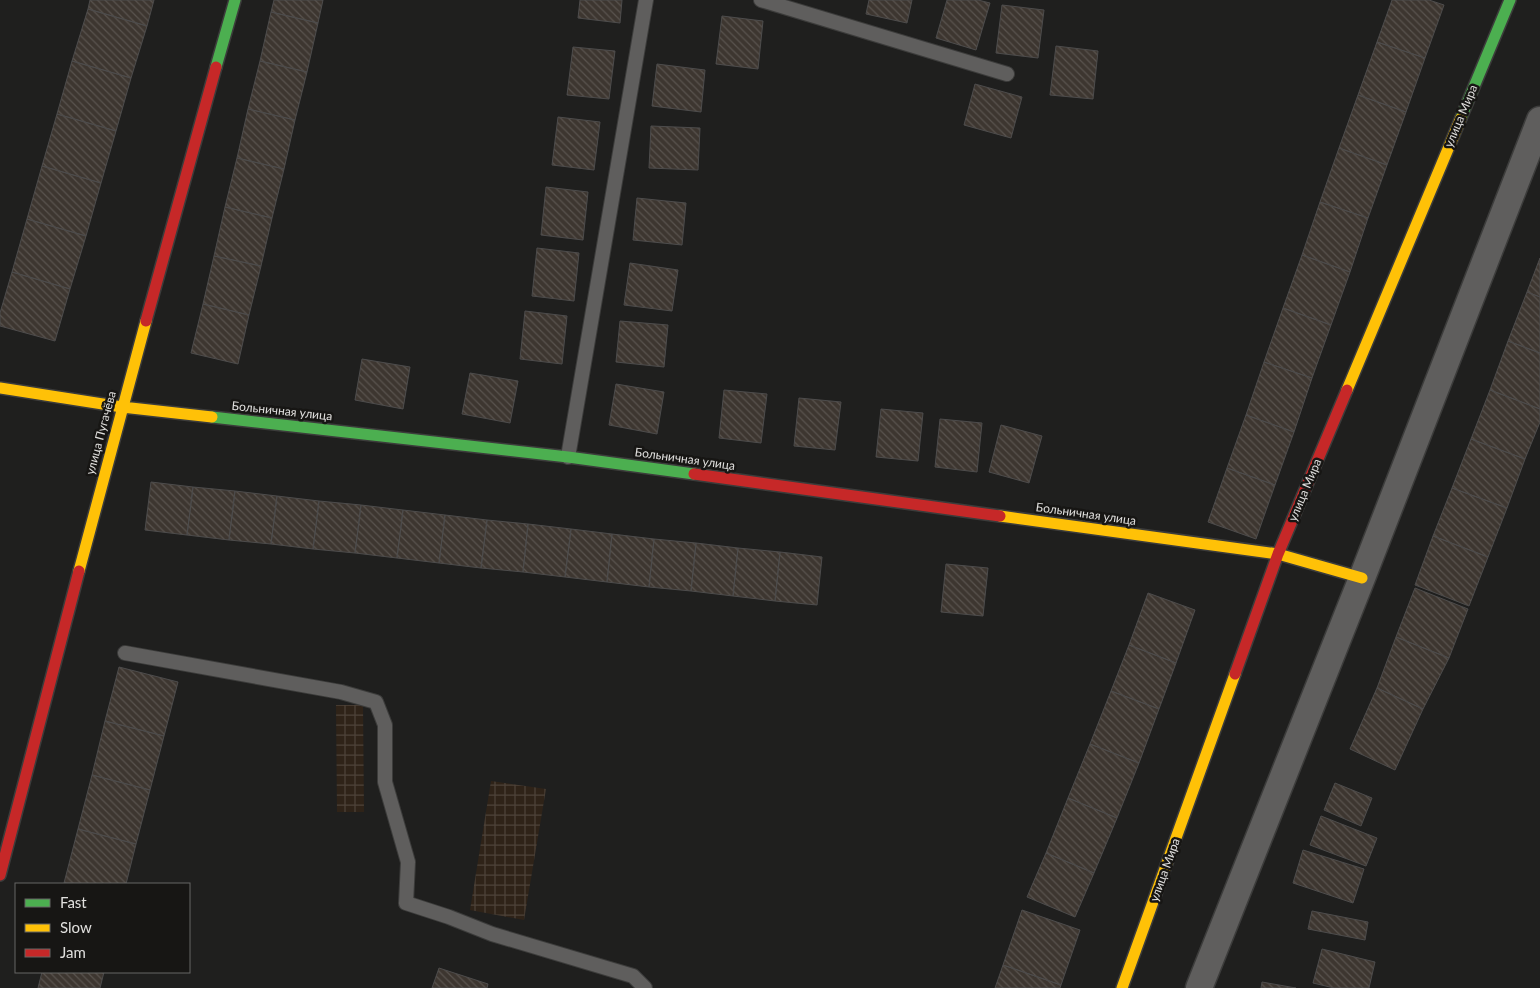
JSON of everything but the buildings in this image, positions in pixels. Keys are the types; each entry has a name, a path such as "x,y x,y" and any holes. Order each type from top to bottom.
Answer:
{"street":[{"name":"улица Пугачёва","path":"0,875 122,407 235,0"},
{"name":"улица Мира","path":"1122,988 1278,554 1510,0"},
{"path":"1198,988 1362,578 1540,120"},
{"name":"Больничная улица","path":"0,388 122,407 568,457 1278,554 1362,578"}],"lane":[{"path":"568,457 646,0"},
{"path":"761,0 1006,74"},
{"path":"125,653 341,692 376,702 385,725 386,782 408,862 406,903 492,934 633,976 645,988"}],"shaded area":[{"path":"336,705 363,705 364,812 337,812"},
{"path":"491,781 546,789 524,920 470,910"}],"traffic: fast":[{"path":"216,67 235,0"},
{"path":"1461,118 1510,0"},
{"path":"212,417 568,457 694,474"}],"traffic: slow":[{"path":"1347,390 1461,118"},
{"path":"79,571 146,321"},
{"path":"0,388 122,407 212,417"},
{"path":"1000,516 1278,554 1362,578"},
{"path":"1122,988 1235,674"}],"traffic: jam":[{"path":"146,321 216,67"},
{"path":"1235,674 1278,554 1347,390"},
{"path":"694,474 1000,516"},
{"path":"0,875 79,571"}]}
